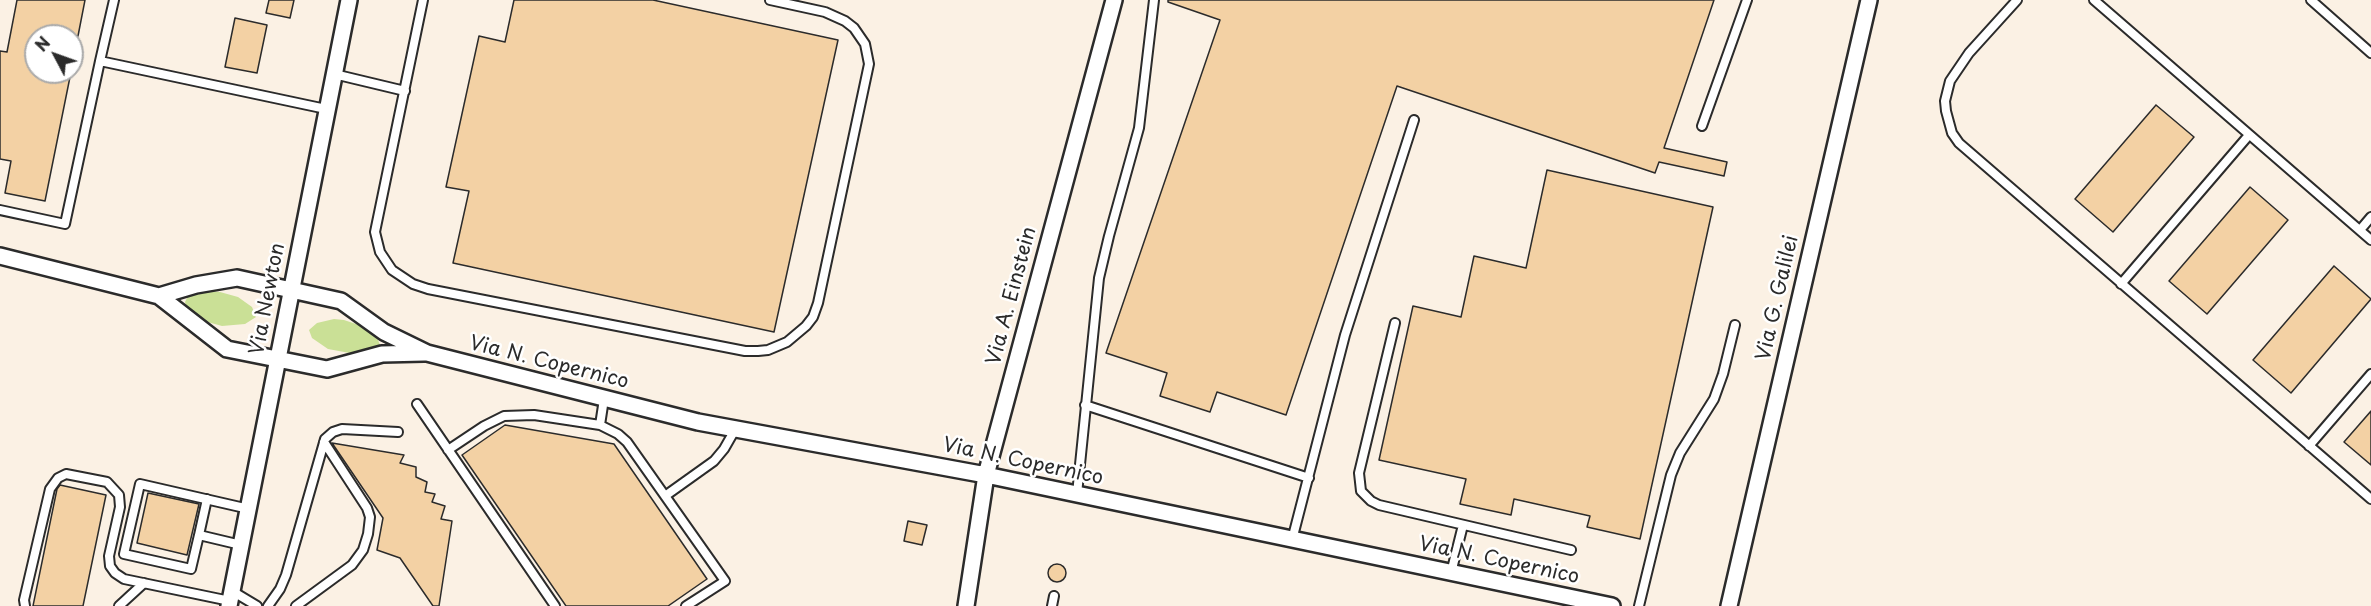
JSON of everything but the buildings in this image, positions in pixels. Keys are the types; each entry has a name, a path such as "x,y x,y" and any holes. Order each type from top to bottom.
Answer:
{"street":[{"name":"Via Newton","path":"230,599 349,0"},
{"name":"Via A. Einstein","path":"966,606 986,475 1114,0"},
{"name":"Via G. Galilei","path":"1729,606 1869,0"},
{"path":"0,256 159,296 227,349 327,369 382,354 427,353"},
{"path":"159,296 196,285 237,278 341,301 384,332 427,353"},
{"name":"Via N. Copernico","path":"427,353 604,399 735,428 986,475 1612,606"}],"lane":[{"path":"0,210 65,224 114,0"},
{"path":"423,0 375,232 385,261 401,278 428,289 745,351 768,350 787,342 806,326 813,316 818,303 869,64 865,44 854,28 845,21 825,12 770,0"},
{"path":"1077,494 1099,278 1141,114 1154,0"},
{"path":"1702,126 1747,0"},
{"path":"2017,0 1969,53 1950,81 1946,101 1950,127 1959,143 2371,499"},
{"path":"2094,0 2371,240"},
{"path":"2312,0 2371,53"},
{"path":"100,61 326,109"},
{"path":"334,74 405,91"},
{"path":"1292,540 1345,335 1414,120"},
{"path":"2121,284 2250,135"},
{"path":"2360,230 2371,217"},
{"path":"1395,323 1359,473 1361,491 1365,497 1379,505 1571,550"},
{"path":"1639,606 1673,468 1714,399 1723,374 1735,325"},
{"path":"2309,446 2371,374"},
{"path":"600,425 604,399"},
{"path":"417,404 555,606"},
{"path":"1085,405 1309,478"},
{"path":"448,450 484,426 504,416 534,415 600,425 618,434 627,442 725,581 686,606"},
{"path":"665,496 714,461 724,449 735,428"},
{"path":"268,606 280,589 286,575 324,442 333,432 342,429 398,432"},
{"path":"296,606 352,565 363,550 370,525 370,517 363,500 324,442"},
{"path":"25,606 24,600 50,489 58,477 66,474 102,481 116,490 120,507 109,556 110,566 120,576 257,606"},
{"path":"207,499 191,569 124,554 140,484 207,499 249,509"},
{"path":"1451,573 1463,525"},
{"path":"199,535 241,545"},
{"path":"119,606 144,583"},
{"path":"1052,606 1053,596"}],"shaded area":[{"path":"0,0 2371,0 2371,606 0,606"}],"green space":[{"path":"210,291 238,297 252,307 256,317 245,324 222,326 204,321 187,309 185,302 188,296"},
{"path":"334,319 362,326 376,335 380,345 355,354 328,349 312,338 309,330 317,323"}]}
